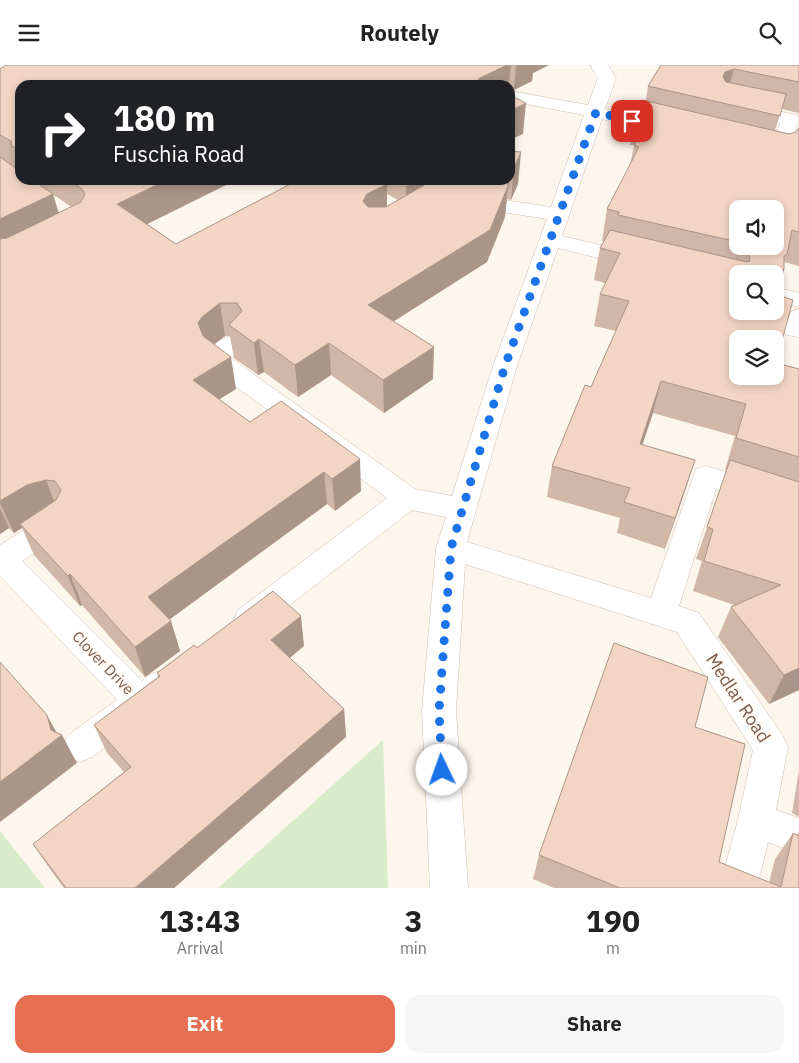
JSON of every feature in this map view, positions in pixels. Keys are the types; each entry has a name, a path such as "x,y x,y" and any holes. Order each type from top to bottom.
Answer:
{"street":[{"path":"449,888 439,711 451,548 505,366 607,77 599,65"},
{"path":"515,97 596,112 692,135"},
{"path":"726,106 790,119 779,156 750,149"},
{"path":"450,201 458,199 558,214"},
{"path":"549,239 653,265"},
{"path":"784,296 799,300"},
{"path":"233,343 221,350 218,355 220,362 407,498 462,509"},
{"path":"661,614 693,472 799,505"},
{"path":"226,636 407,498"},
{"name":"Clover Drive","path":"57,523 2,559 140,702 187,666"},
{"name":"Medlar Road","path":"451,548 688,622 770,747 756,820 738,888"},
{"path":"80,746 140,702"},
{"path":"756,820 799,837"}],"green space":[{"path":"383,740 388,888 218,888"},
{"path":"0,831 45,888 0,888"}],"building":[{"path":"6,65 507,65 478,79 480,80 15,80 15,147 12,147 11,141 0,135 0,69"},
{"path":"661,65 799,65 799,82 734,69 725,72 723,77 726,82 786,94 780,116 648,86"},
{"path":"515,98 526,103 515,108"},
{"path":"642,100 789,134 796,132 799,128 799,232 792,230 787,254 784,256 784,265 729,265 729,320 784,320 784,297 793,300 784,333 784,330 729,330 729,385 784,385 784,365 799,369 799,457 736,438 746,404 661,381 640,444 695,460 675,518 624,502 630,488 552,466 585,385 591,387 629,301 600,294 620,253 600,248 610,230 747,262 750,261 749,255 784,255 784,200 729,200 729,240 618,215 619,212 607,209 639,147 634,145 649,117 636,115"},
{"path":"515,151 521,152 515,166"},
{"path":"0,157 15,168 15,185 40,185 53,194 0,219"},
{"path":"76,185 157,185 117,204 176,244 288,185 385,185 367,194 363,201 368,207 386,207 424,185 508,185 490,230 368,305 434,347 383,380 329,343 295,365 259,339 254,343 229,325 242,311 237,303 220,303 202,317 198,323 203,336 231,357 193,380 250,422 281,401 360,459 332,479 324,472 148,597 171,621 135,647 70,574 68,576 20,524 56,500 61,490 55,481 46,480 27,485 0,501 0,239 7,238 81,202 85,194"},
{"path":"730,460 799,482 799,668 784,675 731,607 781,585 704,561 713,529 707,527"},
{"path":"273,591 301,616 271,640 344,709 135,888 66,888 33,844 131,767 94,725 160,676 157,673 194,645 197,648"},
{"path":"614,643 708,677 695,727 745,744 719,862 781,887 793,833 799,836 799,888 620,888 539,855"},
{"path":"0,662 47,715 51,730 62,735 0,782"}],"route":[{"path":"442,770 439,711 451,548 462,509 505,366 596,112 632,121"}]}
